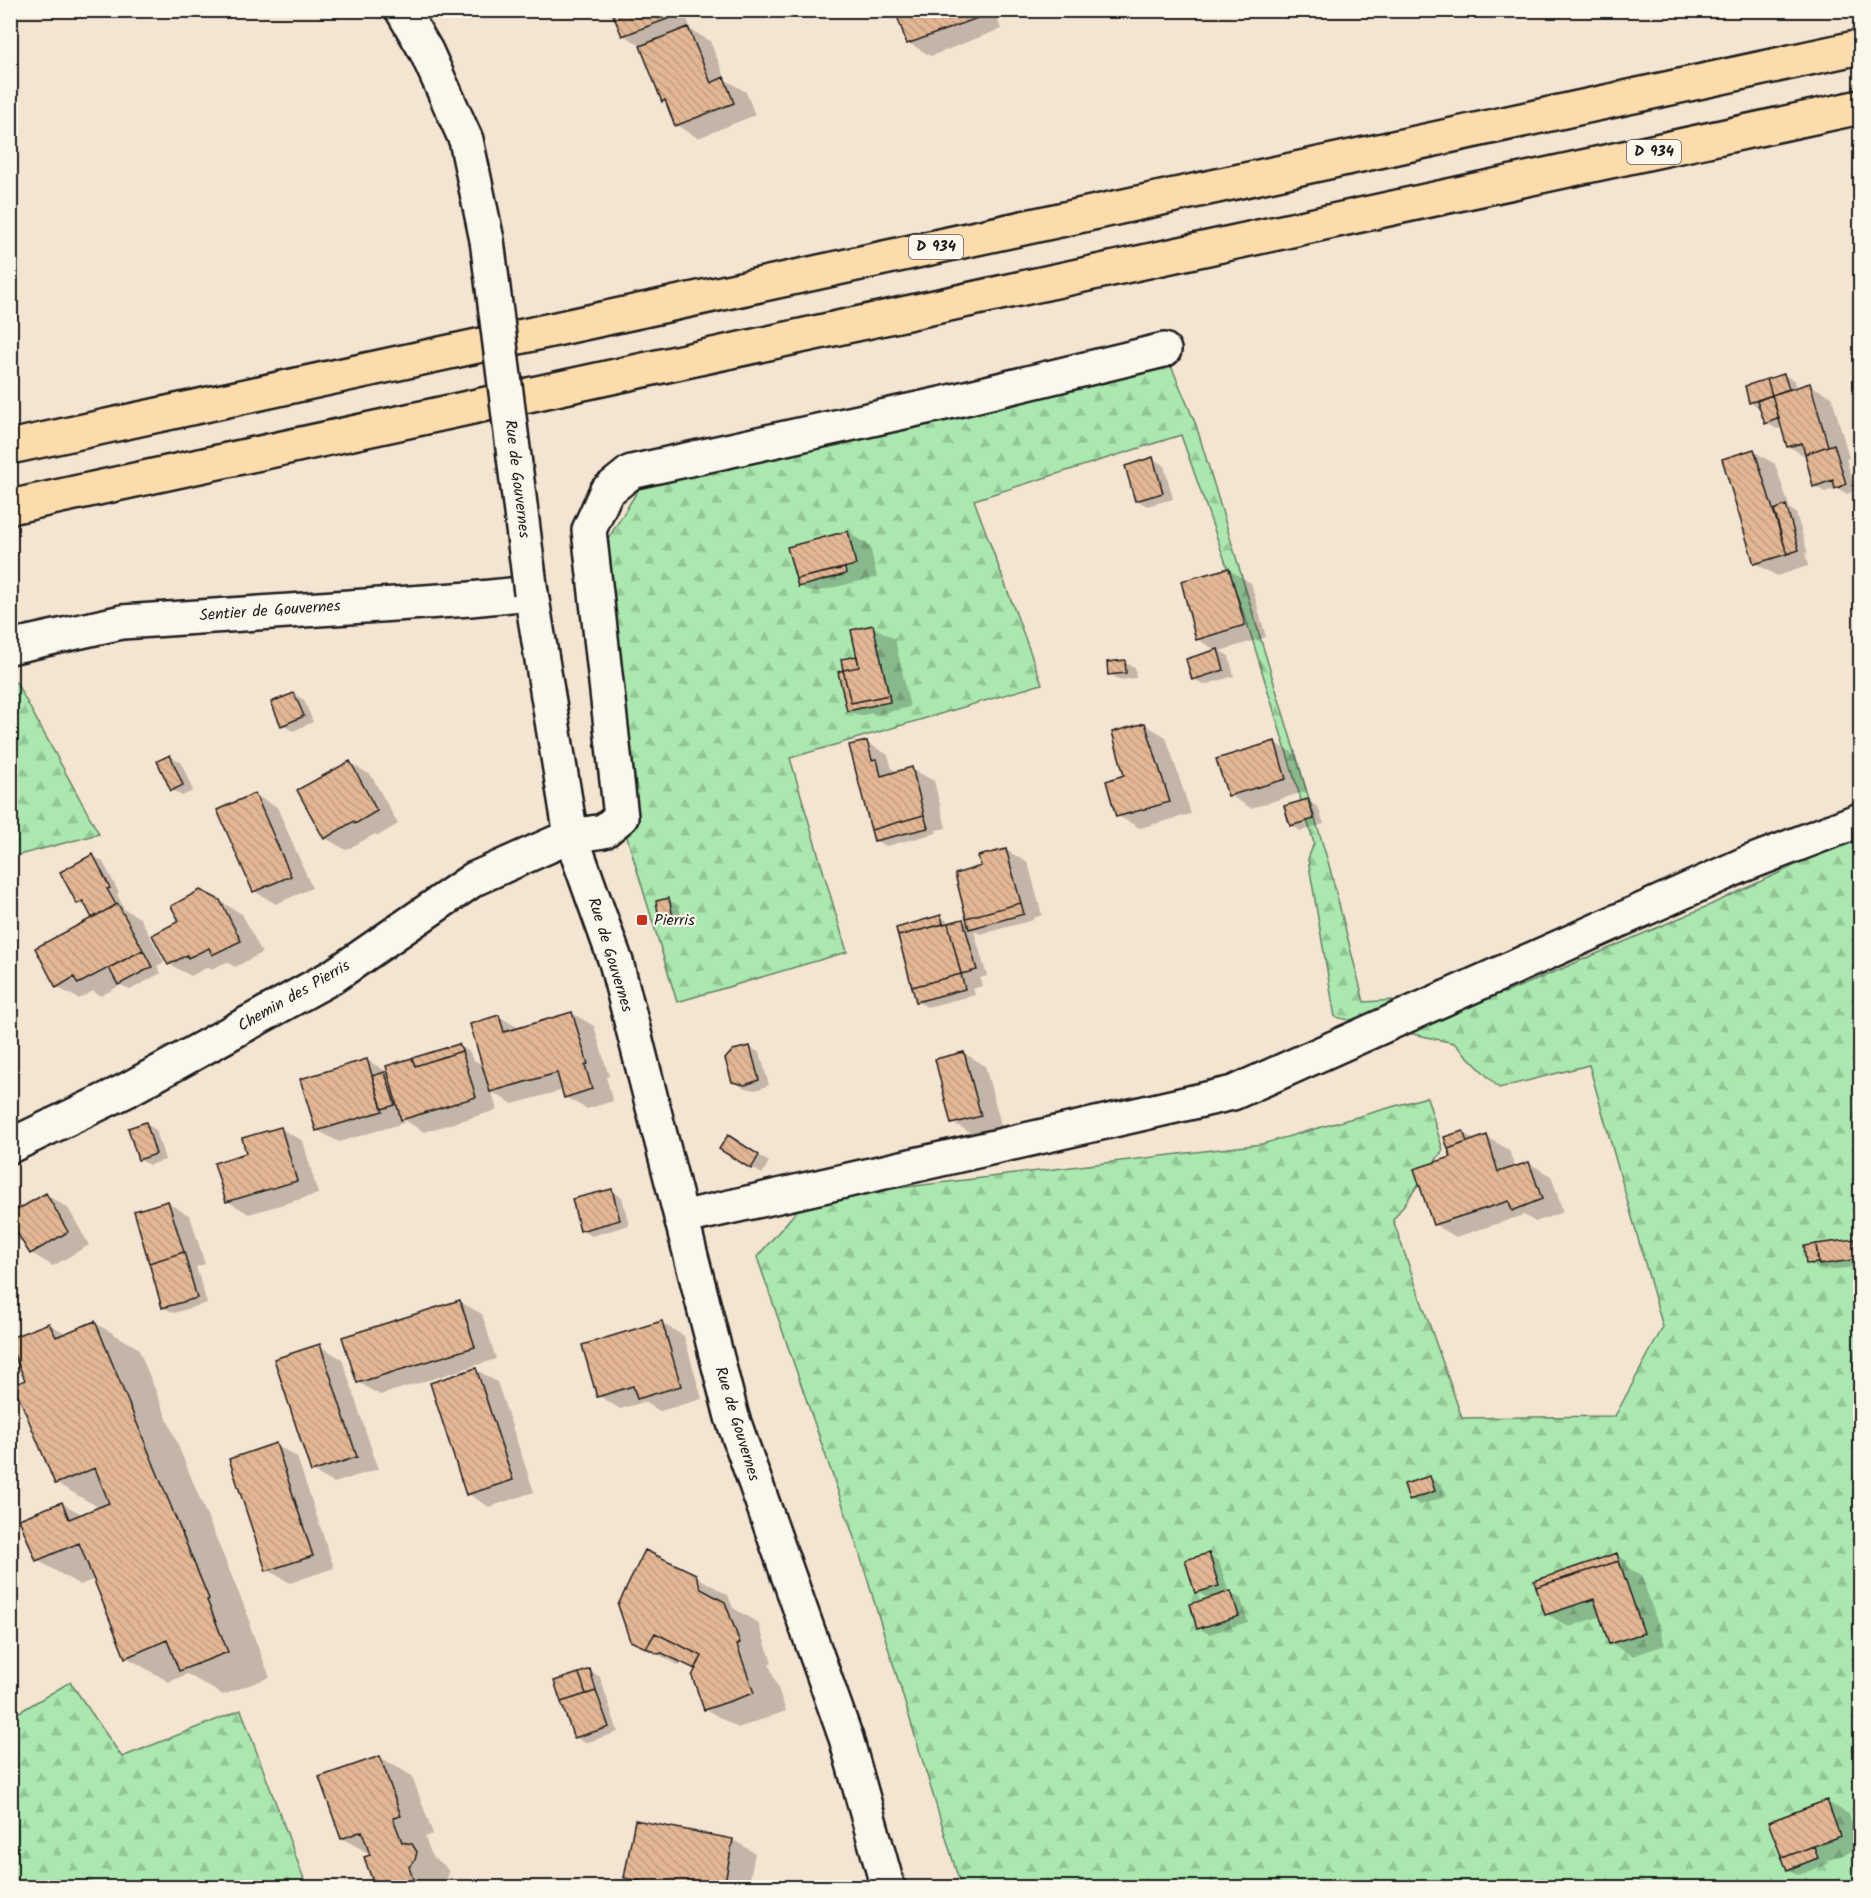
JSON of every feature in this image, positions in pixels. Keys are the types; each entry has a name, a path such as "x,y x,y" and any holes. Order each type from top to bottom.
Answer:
{"highway":[{"name":"D 934","path":"10,447 1860,46"},
{"name":"D 934","path":"10,507 1860,107"}],"street":[{"name":"Rue de Gouvernes","path":"402,10 426,51 466,140 487,240 531,593 571,836 616,962 732,1418 846,1738 888,1887"},
{"name":"Chemin des Pierris","path":"10,1146 125,1091 332,977 474,879 571,836 604,831 621,817 589,530 606,492 631,472 945,403 1164,350"},
{"name":"Sentier de Gouvernes","path":"10,647 122,622 531,593"},
{"path":"681,1218 1233,1093 1743,865 1860,820"}],"green space":[{"path":"1169,361 1196,425 1329,865 1364,1002 1505,993 1710,905 1860,835 1860,1887 961,1887 860,1555 757,1257 807,1199 1262,1144 1427,1097 1443,1150 1393,1220 1462,1418 1615,1416 1663,1327 1589,1065 1499,1088 1454,1043 1335,1017 1308,859 1314,843 1251,635 1181,435 974,500 1042,684 790,758 847,952 677,1002 621,817 594,562 643,482"},
{"path":"16,682 99,834 11,857 10,683"},
{"path":"70,1682 122,1757 241,1710 307,1887 11,1887 11,1717"}],"building":[{"path":"611,10 668,10 670,18 622,36"},
{"path":"895,10 977,10 980,17 907,44"},
{"path":"688,27 711,83 724,77 734,103 675,126 665,100 662,102 640,46"},
{"path":"1784,374 1789,389 1772,395 1767,379"},
{"path":"1767,379 1772,395 1749,403 1745,386"},
{"path":"1810,383 1828,446 1805,454 1802,443 1787,447 1772,395"},
{"path":"1772,395 1779,418 1765,424 1757,401"},
{"path":"1834,444 1846,484 1835,489 1833,480 1813,487 1805,454"},
{"path":"1754,449 1787,554 1754,564 1722,459"},
{"path":"1153,457 1163,493 1135,501 1125,466"},
{"path":"1786,505 1799,550 1787,554 1774,510"},
{"path":"848,531 856,565 796,579 787,547"},
{"path":"845,568 846,574 798,587 796,579"},
{"path":"1229,568 1245,625 1196,640 1181,581"},
{"path":"873,625 889,695 851,703 843,670 859,667 851,630"},
{"path":"1218,649 1224,670 1192,680 1186,659"},
{"path":"857,656 859,667 843,670 841,659"},
{"path":"1125,660 1126,673 1108,675 1107,662"},
{"path":"843,670 851,703 889,695 890,702 847,711 838,672"},
{"path":"294,693 304,716 281,726 271,702"},
{"path":"1145,723 1170,802 1116,817 1106,781 1124,775 1112,732"},
{"path":"867,741 872,760 877,759 881,776 912,767 924,815 871,830 849,745"},
{"path":"1275,741 1286,779 1228,796 1216,759"},
{"path":"170,755 183,785 171,791 157,761"},
{"path":"350,761 377,811 355,824 354,821 324,839 297,790"},
{"path":"255,793 291,876 253,892 217,810"},
{"path":"1308,799 1314,819 1290,826 1284,806"},
{"path":"924,815 928,828 874,841 871,830"},
{"path":"1006,849 1021,903 966,918 955,874 981,866 978,856"},
{"path":"93,854 116,905 92,918 83,901 77,904 60,872"},
{"path":"200,890 220,900 241,941 212,955 209,948 188,958 187,955 168,965 152,935 179,921 171,906"},
{"path":"669,898 673,917 659,919 656,901"},
{"path":"1021,903 1024,914 969,929 966,918"},
{"path":"118,904 143,950 78,984 74,977 56,988 35,948"},
{"path":"941,915 943,924 898,936 896,928"},
{"path":"963,919 977,970 961,974 948,923"},
{"path":"948,923 961,974 912,987 898,936"},
{"path":"143,950 152,967 118,985 109,968"},
{"path":"961,974 965,989 916,1002 912,987"},
{"path":"572,1012 588,1064 585,1065 592,1089 564,1098 557,1073 490,1092 470,1024 499,1015 504,1032"},
{"path":"459,1044 462,1051 415,1066 412,1058"},
{"path":"750,1046 759,1080 745,1085 732,1082 725,1059 733,1050"},
{"path":"462,1051 476,1097 401,1120 386,1066 412,1058 415,1066"},
{"path":"964,1052 981,1116 951,1124 935,1059"},
{"path":"367,1059 383,1111 316,1131 300,1079"},
{"path":"385,1072 395,1105 382,1109 372,1076"},
{"path":"146,1122 156,1154 138,1160 128,1128"},
{"path":"281,1127 297,1181 226,1202 214,1163 246,1153 242,1138"},
{"path":"1463,1131 1467,1142 1448,1149 1444,1137"},
{"path":"728,1135 759,1155 751,1169 719,1149"},
{"path":"1487,1135 1498,1172 1529,1162 1542,1199 1512,1211 1509,1201 1433,1225 1414,1169 1451,1157 1448,1149"},
{"path":"612,1189 620,1220 580,1231 572,1199"},
{"path":"46,1193 68,1232 30,1254 10,1222 10,1214"},
{"path":"168,1201 184,1252 149,1263 134,1211"},
{"path":"1855,1239 1858,1259 1819,1265 1816,1244"},
{"path":"1816,1244 1818,1263 1806,1264 1804,1246"},
{"path":"184,1252 197,1298 162,1308 149,1263"},
{"path":"460,1300 475,1347 357,1383 342,1337"},
{"path":"95,1321 209,1599 207,1600 228,1652 179,1671 167,1640 125,1658 79,1543 36,1561 19,1519 62,1502 69,1519 109,1503 95,1468 55,1484 14,1385 25,1380 10,1345 10,1338 49,1323 56,1337"},
{"path":"662,1321 681,1386 637,1399 633,1386 597,1397 582,1345"},
{"path":"320,1344 357,1457 311,1472 274,1359"},
{"path":"476,1368 513,1480 466,1495 430,1383"},
{"path":"276,1443 313,1556 266,1571 229,1459"},
{"path":"1430,1476 1435,1491 1409,1500 1404,1484"},
{"path":"645,1550 696,1574 701,1589 725,1602 740,1643 737,1645 754,1693 704,1710 692,1676 702,1656 655,1633 646,1648 630,1641 618,1605"},
{"path":"1209,1553 1219,1586 1195,1593 1185,1560"},
{"path":"1617,1553 1619,1561 1536,1587 1534,1581"},
{"path":"1619,1561 1644,1633 1609,1644 1594,1599 1545,1615 1536,1587"},
{"path":"1231,1591 1239,1616 1197,1629 1190,1604"},
{"path":"655,1633 702,1656 695,1669 646,1648"},
{"path":"590,1669 596,1691 586,1694 579,1673"},
{"path":"579,1673 586,1694 561,1702 554,1681"},
{"path":"596,1691 609,1727 574,1738 561,1702"},
{"path":"380,1756 401,1816 393,1818 402,1842 412,1844 417,1852 415,1860 409,1867 416,1888 375,1888 364,1857 370,1855 362,1831 341,1839 319,1777"},
{"path":"1827,1800 1840,1836 1782,1858 1768,1822"},
{"path":"635,1820 733,1839 724,1888 675,1888 624,1878"},
{"path":"1814,1846 1818,1858 1787,1870 1782,1858"}],"place":[{"name":"Pierris","path":"642,920"}]}
